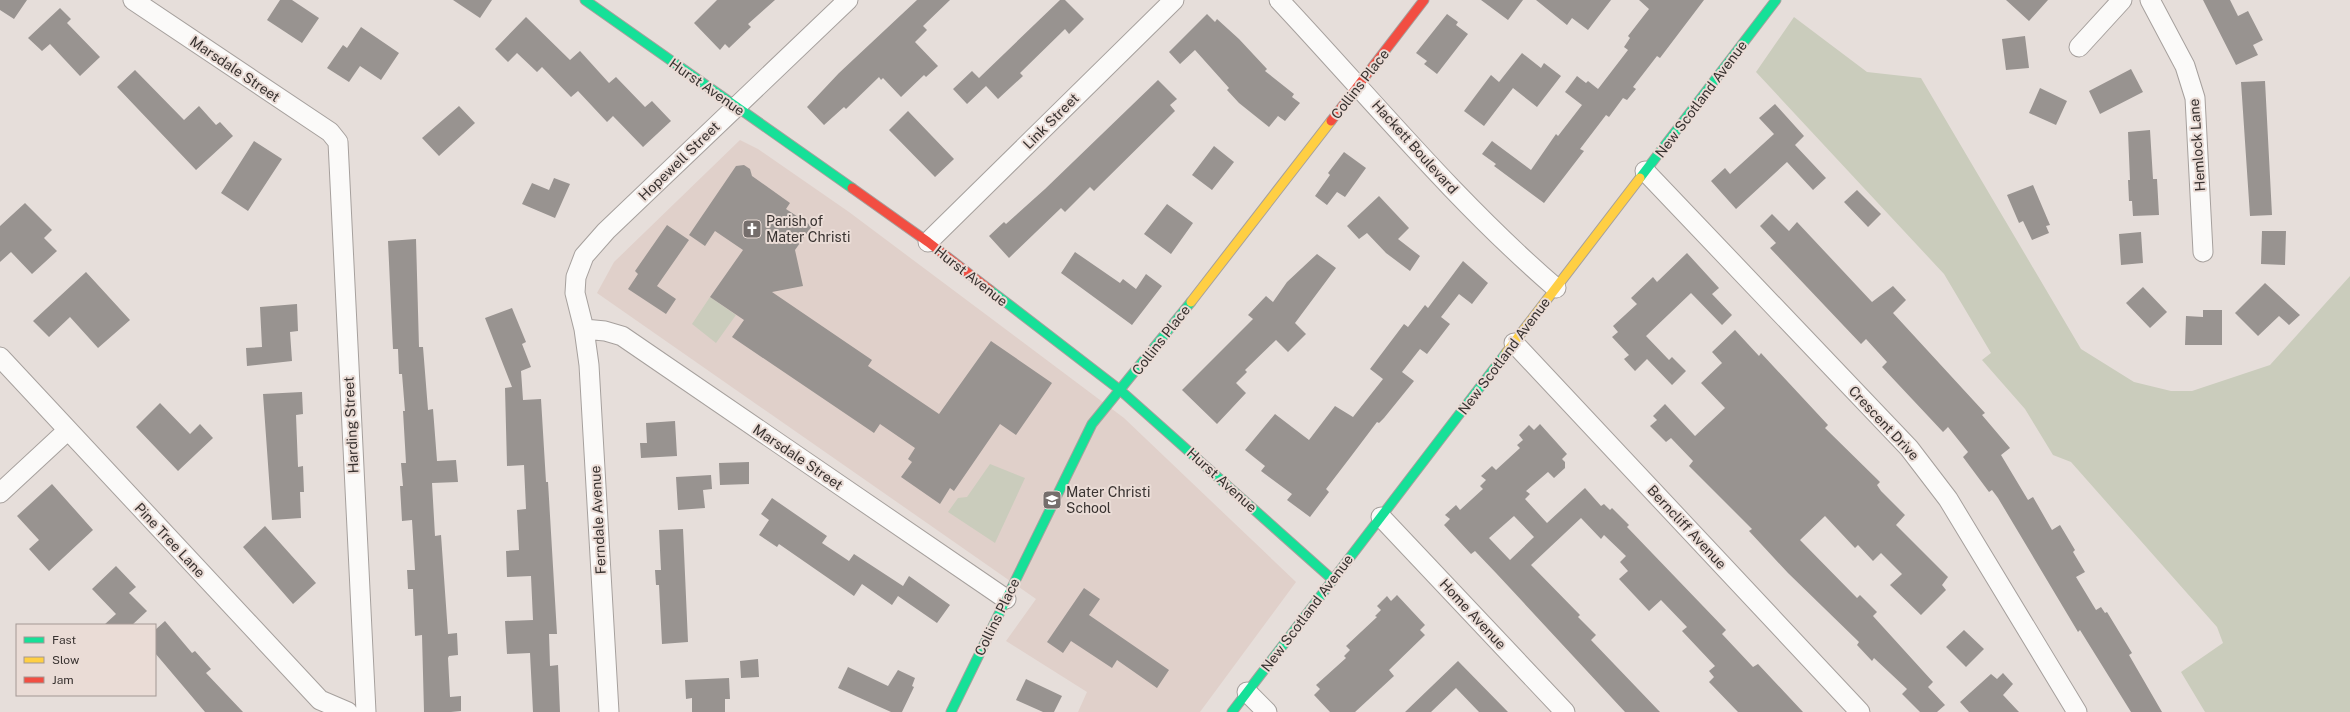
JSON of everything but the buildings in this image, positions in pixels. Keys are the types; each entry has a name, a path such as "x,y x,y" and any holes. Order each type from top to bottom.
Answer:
{"street":[{"name":"Marsdale Street","path":"133,0 330,132 336,139"},
{"name":"Hurst Avenue","path":"586,0 928,242 1120,390 1333,580"},
{"name":"Hopewell Street","path":"584,329 575,290 577,270 584,256 606,231 735,106 848,0"},
{"name":"Link Street","path":"928,242 1174,0"},
{"name":"Hackett Boulevard","path":"1280,0 1359,85 1444,181 1500,239 1556,288"},
{"name":"Collins Place","path":"951,712 1087,433 1424,0"},
{"name":"New Scotland Avenue","path":"1232,712 1776,0"},
{"path":"2079,47 2122,0"},
{"name":"Hemlock Lane","path":"2150,0 2185,66 2195,98 2198,121 2203,252"},
{"name":"Harding Street","path":"336,139 366,712"},
{"name":"Crescent Drive","path":"1646,171 1903,442 1930,474 1952,506 2077,712"},
{"name":"Marsdale Street","path":"584,329 605,331 622,336 1006,599"},
{"name":"Ferndale Avenue","path":"584,329 589,365 609,712"},
{"name":"Berncliff Avenue","path":"1514,343 1860,712"},
{"name":"Pine Tree Lane","path":"0,357 320,700 348,712"},
{"path":"0,493 68,430"},
{"name":"Home Avenue","path":"1381,517 1565,712"},
{"path":"1248,692 1267,712"}],"shaded area":[{"name":"Mater Christi School","path":"740,140 758,149 849,212 1124,418 1296,582 1200,712 1078,712 1087,692 1006,641 1036,599 597,293 614,262"}],"green space":[{"path":"1794,17 1867,72 1921,78 2081,349 2134,382 2171,391 2192,391 2270,365 2350,276 2350,712 2205,712 2181,672 2223,643 2217,627 2071,462 2053,455 2025,409 1982,360 1991,353 1944,274 1756,72"},
{"path":"710,297 736,315 716,343 692,324"},
{"path":"990,464 1025,478 995,543 948,512 958,498 967,497"}],"traffic: fast":[{"path":"585,0 852,188"},
{"path":"1640,178 1776,0"},
{"path":"990,290 1120,390 1333,580"},
{"path":"951,712 1092,424 1191,302"},
{"path":"1232,712 1506,353"}],"traffic: slow":[{"path":"1191,302 1331,121"},
{"path":"1506,353 1640,178"}],"traffic: jam":[{"path":"1331,121 1424,0"},
{"path":"852,188 928,242 990,290"}],"place":[{"name":"Parish of Mater Christi","path":"752,229"},
{"name":"Mater Christi School","path":"1052,500"}]}
